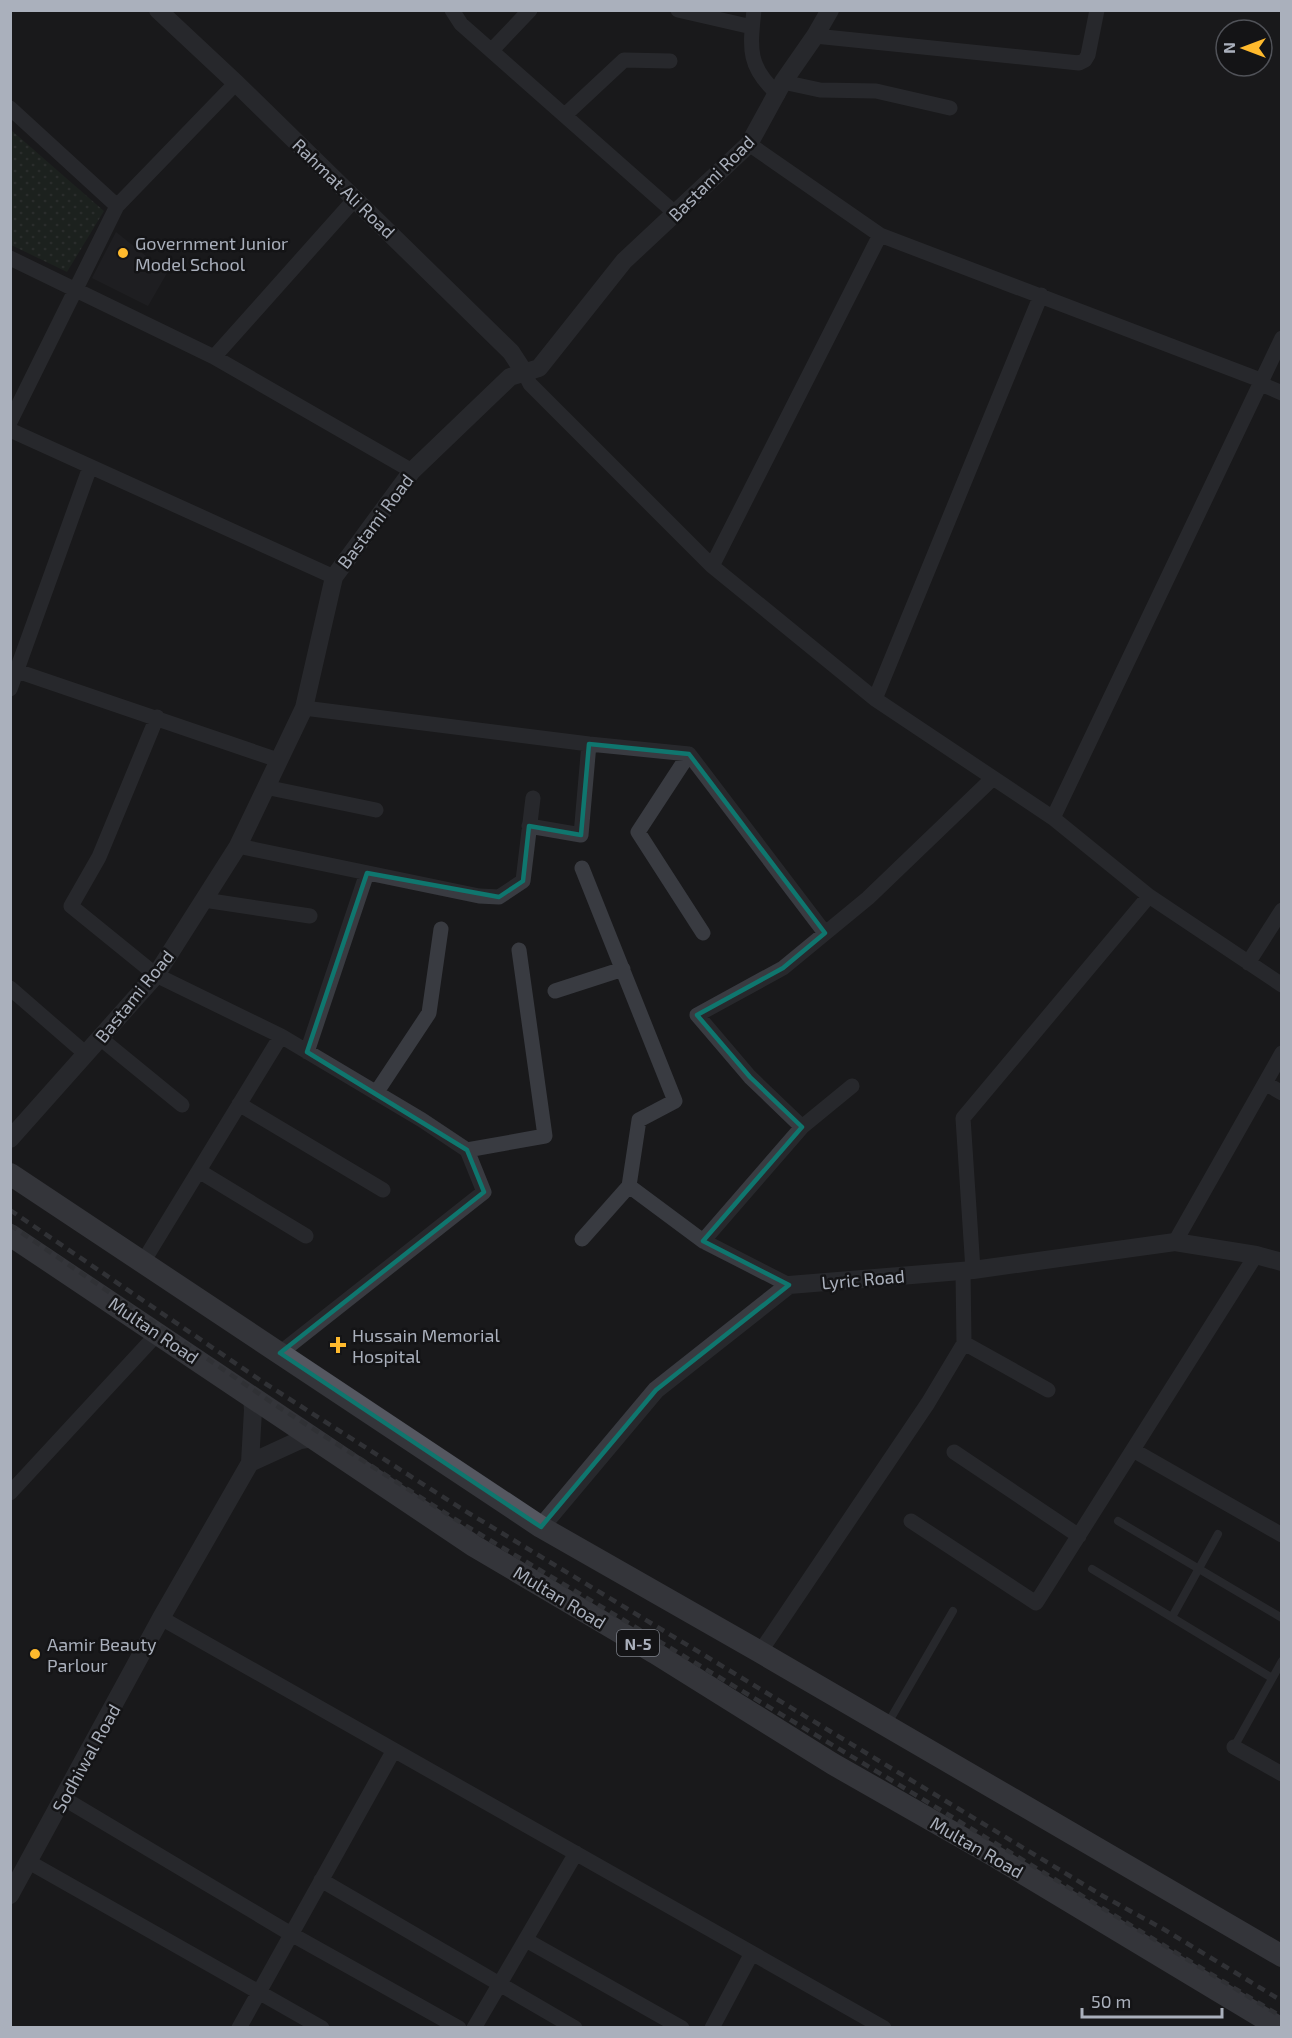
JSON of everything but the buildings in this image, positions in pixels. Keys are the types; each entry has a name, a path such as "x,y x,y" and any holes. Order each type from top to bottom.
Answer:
{"main road":[{"path":"10,1174 541,1527 1281,1956"},
{"name":"Multan Road","path":"10,1235 474,1546 656,1653 833,1764 996,1857 1280,2028"}],"street":[{"name":"Rahmat Ali Road","path":"158,10 236,82 511,352 524,372"},
{"path":"452,10 461,24 676,214"},
{"path":"492,50 531,10"},
{"path":"678,10 752,27"},
{"path":"754,10 750,46 755,66 766,84 780,88 876,91 950,108"},
{"name":"Bastami Road","path":"10,1139 156,975 238,846 304,708 334,577 412,471 510,377 539,368 624,261 749,144 780,88 830,10"},
{"path":"815,36 1080,63 1088,55 1097,10"},
{"path":"565,115 624,60 670,61"},
{"path":"10,422 117,206 236,82"},
{"path":"10,108 117,206"},
{"path":"749,144 880,235 1041,295 1262,382 1281,393"},
{"path":"214,357 355,199"},
{"path":"712,566 880,235"},
{"path":"10,258 76,288 214,357 412,471"},
{"path":"875,699 1041,295"},
{"path":"1053,818 1281,338"},
{"path":"524,372 530,384 712,566 875,699 1053,818 1149,896 1281,985"},
{"path":"10,430 334,577"},
{"path":"10,689 90,467"},
{"path":"17,671 278,760"},
{"path":"304,708 590,744 689,754 825,933"},
{"path":"157,717 99,857 71,906 156,975 281,1036 422,1120 467,1150 484,1192 280,1353"},
{"path":"529,826 581,835 590,744"},
{"path":"689,754 638,832 703,933"},
{"path":"802,1127 750,1077 697,1015 783,968 868,898 993,778"},
{"path":"265,787 376,810"},
{"path":"238,846 478,896 499,897 524,881 533,798"},
{"path":"582,868 675,1101 639,1120 628,1185 582,1239"},
{"path":"307,1052 367,873"},
{"path":"760,1652 928,1403 964,1343 968,1271 963,1118 1149,896"},
{"path":"204,900 310,916"},
{"path":"1248,963 1281,910"},
{"path":"376,1093 429,1013 441,928"},
{"path":"467,1150 545,1136 519,950"},
{"path":"555,991 623,969"},
{"path":"10,988 86,1054"},
{"path":"143,1262 281,1036"},
{"path":"100,1038 182,1105"},
{"path":"1175,1242 1281,1053"},
{"path":"1264,1083 1281,1093"},
{"path":"703,1241 802,1127 852,1086"},
{"path":"239,1104 383,1190"},
{"path":"199,1171 306,1236"},
{"path":"541,1527 656,1390 789,1285 703,1241 628,1185"},
{"name":"Lyric Road","path":"789,1285 968,1271 1175,1242 1256,1255 1281,1262"},
{"path":"911,1521 1036,1603 1256,1255"},
{"path":"10,1493 158,1333"},
{"path":"964,1343 1048,1390"},
{"name":"Sodhiwal Road","path":"10,1895 161,1618 250,1463 253,1432 252,1396"},
{"path":"250,1463 300,1440 314,1438"},
{"path":"1133,1450 1281,1535"},
{"path":"954,1452 1079,1536"},
{"path":"161,1618 884,2028"},
{"path":"1233,1747 1281,1774"},
{"path":"239,2028 394,1750"},
{"path":"63,1798 291,1934 459,2028"},
{"path":"474,2028 576,1853"},
{"path":"29,1862 322,2028"},
{"path":"321,1881 575,2028"},
{"path":"526,1940 682,2028"},
{"path":"712,2028 752,1953"}],"lane":[{"path":"1118,1521 1281,1618"},
{"path":"1172,1617 1218,1534"},
{"path":"1092,1569 1272,1678"},
{"path":"885,1726 953,1611"},
{"path":"1233,1747 1281,1661"}],"highlighted area":[{"path":"589,744 689,754 825,933 783,968 697,1015 750,1077 802,1127 703,1241 789,1285 656,1390 541,1527 280,1353 484,1192 467,1150 307,1052 367,873 499,897 523,881 529,826 581,835"}],"shaded area":[{"path":"10,129 104,211 67,272 11,245"},
{"name":"Government Junior Model School","path":"116,232 167,273 148,306 92,278"}],"railway":[{"path":"10,1210 266,1384 462,1509 1103,1896 1165,1930 1282,2001"},
{"path":"10,1225 277,1406 458,1521 1282,2017"}],"place":[{"name":"Government Junior Model School","path":"123,253"},
{"name":"Hussain Memorial Hospital","path":"338,1345"},
{"name":"Aamir Beauty Parlour","path":"35,1654"}]}
